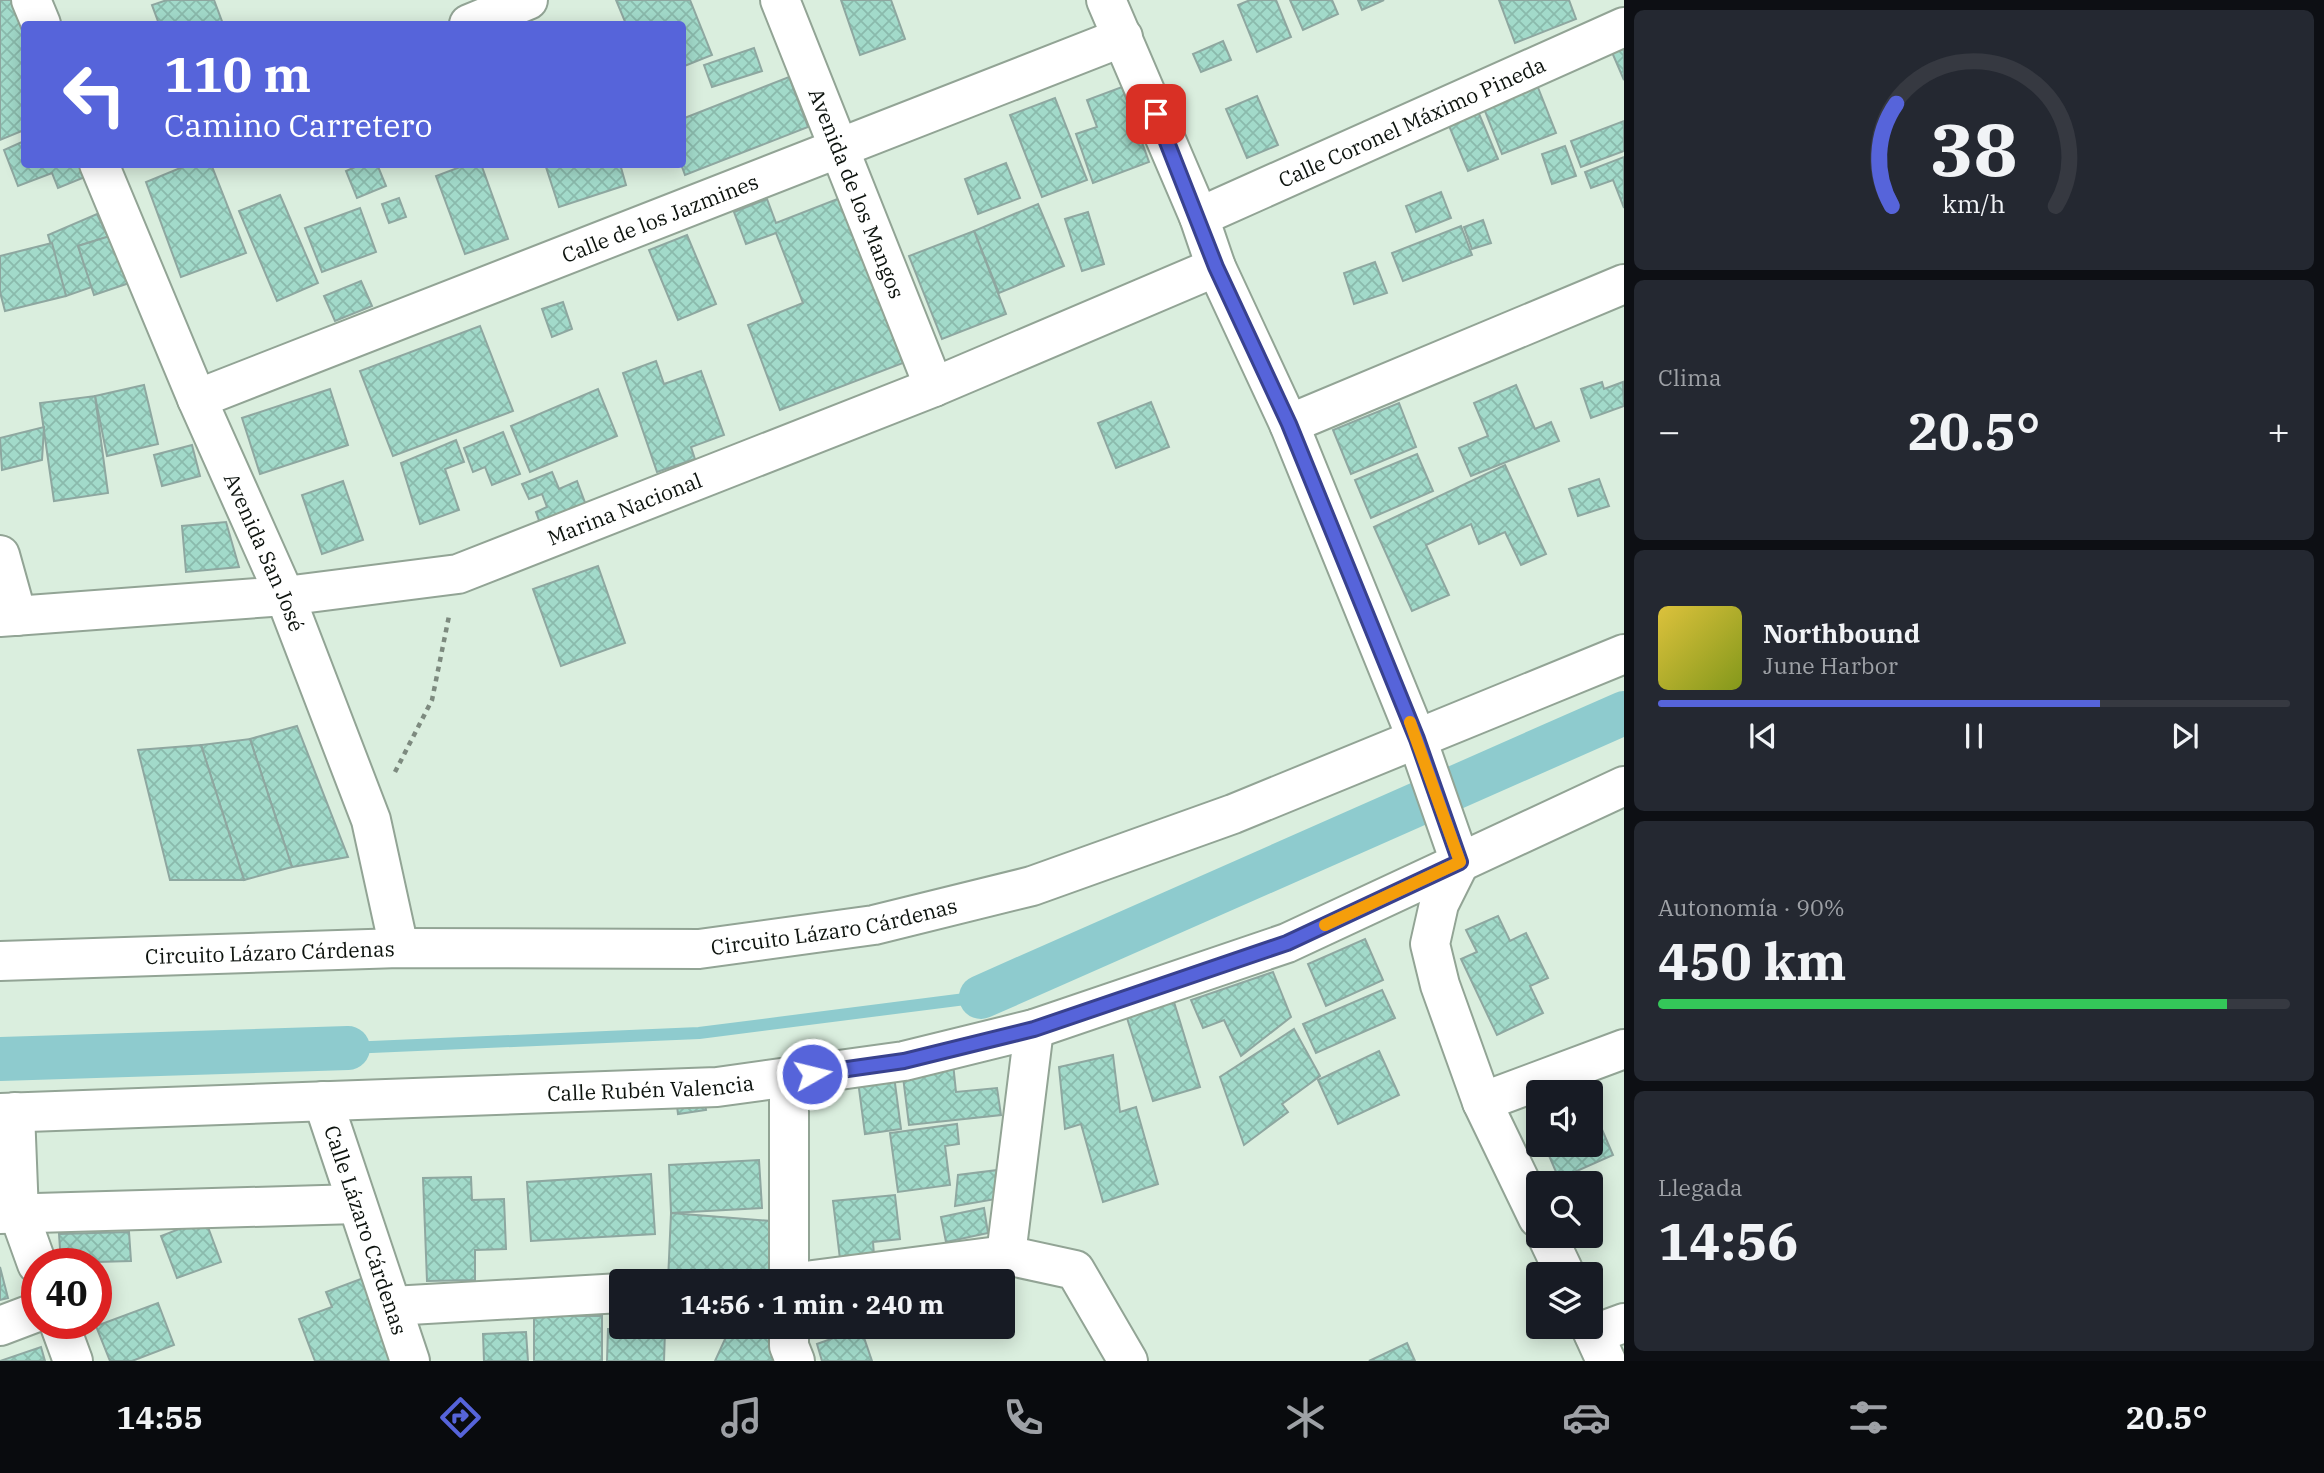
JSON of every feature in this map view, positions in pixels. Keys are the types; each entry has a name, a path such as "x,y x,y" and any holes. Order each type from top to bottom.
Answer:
{"street":[{"path":"31,0 40,21"},
{"path":"476,21 528,0"},
{"name":"Avenida de los Mangos","path":"780,0 934,387"},
{"path":"1106,0 1199,217 1216,267 1289,424 1420,749 1457,853 1439,904 1430,944 1440,985 1482,1102 1526,1193"},
{"name":"Calle Coronel Máximo Pineda","path":"1199,217 1624,27"},
{"name":"Calle de los Jazmines","path":"197,399 840,150 1123,37"},
{"name":"Avenida San José","path":"112,168 197,399 285,596 371,820 399,948"},
{"name":"Marina Nacional","path":"8,617 285,596 458,574 934,387 1216,267"},
{"path":"1289,424 1624,284"},
{"path":"0,555 8,617"},
{"name":"Circuito Lázaro Cárdenas","path":"0,961 399,948 699,949 874,925 1032,886 1420,749 1624,654"},
{"name":"Calle Rubén Valencia","path":"8,1113 717,1087 904,1061 1034,1029 1287,943 1457,853 1624,786"},
{"path":"1006,1255 1034,1029"},
{"path":"1482,1102 1624,1049"},
{"path":"789,1077 789,1269"},
{"name":"Calle Lázaro Cárdenas","path":"323,1101 410,1361"},
{"path":"8,1113 9,1214 28,1248"},
{"path":"9,1214 357,1204"},
{"path":"898,1269 1006,1255 1075,1270 1128,1361"},
{"path":"392,1306 609,1294"},
{"path":"0,1326 21,1318"},
{"path":"65,1339 73,1361"},
{"path":"789,1339 795,1361"}],"path":[{"path":"371,820 432,700 458,574"}],"building":[{"path":"0,0 14,0 22,21 21,131 0,140"},
{"path":"167,0 214,0 222,21 158,21 152,5"},
{"path":"616,0 690,0 712,55 686,65 686,21 625,21"},
{"path":"841,0 891,0 905,39 860,55"},
{"path":"1250,0 1276,0 1291,37 1257,52 1238,5"},
{"path":"1290,0 1332,0 1338,14 1303,30"},
{"path":"1358,0 1384,0 1362,10"},
{"path":"1499,0 1569,0 1576,19 1515,43"},
{"path":"1223,41 1231,60 1201,72 1193,54"},
{"path":"1624,45 1624,80 1611,50"},
{"path":"754,48 762,71 712,87 704,65"},
{"path":"789,77 808,127 685,175 682,168 686,168 686,117"},
{"path":"1537,85 1556,133 1502,154 1483,106"},
{"path":"1122,87 1149,162 1093,183 1076,134 1097,127 1087,100"},
{"path":"1257,96 1278,145 1247,158 1226,109"},
{"path":"1055,98 1087,180 1042,197 1010,115"},
{"path":"1477,109 1498,159 1468,171 1447,121"},
{"path":"1624,121 1624,151 1581,167 1571,141"},
{"path":"21,142 21,168 87,168 90,175 58,188 52,173 18,186 4,150"},
{"path":"1565,146 1576,176 1552,184 1542,154"},
{"path":"1624,157 1624,208 1613,180 1591,188 1585,172"},
{"path":"1006,163 1020,198 978,214 965,179"},
{"path":"180,168 213,168 246,253 181,277 146,182"},
{"path":"353,168 379,168 386,186 357,198 346,171"},
{"path":"457,168 482,168 508,239 465,254 436,176"},
{"path":"546,168 621,168 626,185 559,207"},
{"path":"1441,192 1451,218 1416,232 1406,206"},
{"path":"280,195 318,283 277,301 239,211"},
{"path":"399,198 406,217 389,223 382,204"},
{"path":"840,198 903,363 780,410 748,325 803,303 776,233 746,244 734,212 767,199 776,223"},
{"path":"1038,204 1064,266 999,293 974,231"},
{"path":"360,208 376,252 322,272 305,228"},
{"path":"1088,212 1104,264 1082,271 1065,219"},
{"path":"97,214 108,237 78,246 92,287 66,296 48,235"},
{"path":"1483,220 1491,243 1472,249 1464,227"},
{"path":"1461,226 1472,255 1403,281 1392,253"},
{"path":"974,231 1006,314 942,339 909,256"},
{"path":"116,234 132,282 94,295 78,246"},
{"path":"687,235 716,304 678,320 649,250"},
{"path":"52,243 66,296 5,311 0,292 0,256"},
{"path":"1375,262 1387,293 1354,304 1344,273"},
{"path":"361,281 372,306 335,321 324,296"},
{"path":"563,302 572,329 552,337 542,309"},
{"path":"480,326 513,411 393,456 360,371"},
{"path":"656,361 664,384 701,371 724,435 691,447 695,459 657,472 623,373"},
{"path":"1602,382 1604,389 1623,382 1624,406 1591,418 1581,389"},
{"path":"144,385 158,444 107,456 95,396"},
{"path":"1516,385 1535,429 1551,422 1559,441 1471,476 1459,448 1488,436 1474,403"},
{"path":"330,389 348,445 260,474 242,418"},
{"path":"598,389 617,436 530,472 511,426"},
{"path":"95,396 108,493 54,501 40,403"},
{"path":"1151,402 1169,447 1116,468 1098,423"},
{"path":"1399,403 1416,447 1351,474 1333,430"},
{"path":"44,427 42,460 2,470 0,438"},
{"path":"503,432 520,474 492,485 485,467 473,472 464,448"},
{"path":"456,440 464,462 445,469 459,510 420,524 401,463"},
{"path":"192,445 200,476 162,486 154,455"},
{"path":"1417,454 1433,491 1371,518 1355,480"},
{"path":"1505,465 1546,554 1521,565 1505,532 1479,544 1471,524 1426,545 1449,595 1412,611 1374,527"},
{"path":"552,472 559,489 577,481 587,508 541,526 536,512 547,507 542,494 529,499 522,484"},
{"path":"1599,479 1609,506 1578,516 1569,489"},
{"path":"343,481 363,540 322,554 302,495"},
{"path":"226,522 239,567 186,572 182,526"},
{"path":"598,566 625,643 561,666 533,589"},
{"path":"297,726 348,857 292,867 250,739"},
{"path":"250,739 292,867 244,880 201,745"},
{"path":"201,745 244,880 170,880 138,750"},
{"path":"1498,916 1510,941 1526,933 1548,978 1530,986 1543,1013 1497,1035 1461,959 1477,952 1466,930"},
{"path":"1365,939 1383,980 1326,1006 1308,964"},
{"path":"1273,972 1291,1017 1241,1056 1224,1020 1203,1028 1191,1000"},
{"path":"1382,990 1395,1018 1316,1053 1303,1024"},
{"path":"1174,1002 1200,1087 1153,1101 1127,1018"},
{"path":"1294,1029 1320,1076 1282,1104 1288,1112 1244,1145 1220,1077"},
{"path":"1379,1051 1399,1095 1338,1124 1318,1080"},
{"path":"1113,1055 1120,1112 1136,1107 1158,1184 1103,1202 1081,1124 1065,1129 1059,1067"},
{"path":"953,1063 956,1092 997,1088 1001,1115 909,1125 902,1069"},
{"path":"894,1076 901,1129 865,1134 858,1081"},
{"path":"703,1093 706,1110 678,1114 676,1098"},
{"path":"957,1124 959,1144 945,1146 950,1185 898,1192 890,1133"},
{"path":"1603,1132 1613,1155 1577,1171 1556,1171 1550,1157 1603,1157"},
{"path":"759,1160 762,1208 671,1213 669,1165"},
{"path":"998,1170 996,1199 955,1206 958,1175"},
{"path":"651,1174 655,1234 531,1241 527,1182"},
{"path":"471,1177 472,1200 504,1199 506,1249 475,1250 475,1280 427,1281 423,1178"},
{"path":"895,1195 900,1239 873,1242 874,1255 840,1259 833,1201"},
{"path":"984,1208 988,1233 946,1242 941,1217"},
{"path":"671,1213 771,1221 770,1269 669,1269"},
{"path":"205,1219 221,1262 177,1278 161,1236"},
{"path":"129,1232 131,1261 112,1262 112,1248 60,1248 59,1234"},
{"path":"0,1267 8,1298 0,1300"},
{"path":"366,1277 398,1361 315,1361 299,1319 332,1307 326,1292"},
{"path":"158,1303 174,1345 132,1361 110,1361 101,1339 112,1339 112,1320"},
{"path":"534,1316 602,1316 602,1361 534,1361"},
{"path":"608,1329 609,1339 665,1339 664,1361 607,1361"},
{"path":"526,1332 528,1361 484,1361 483,1334"},
{"path":"725,1339 774,1339 779,1361 715,1361"},
{"path":"831,1339 864,1339 872,1361 822,1361 817,1344"},
{"path":"1407,1343 1415,1361 1369,1361"},
{"path":"41,1347 45,1361 0,1361"}],"waterway":[{"path":"981,997 1624,713"},
{"path":"348,1048 699,1033 981,997"},
{"path":"0,1059 348,1048"}],"slow traffic":[{"path":"1325,925 1460,862 1410,722"}],"route":[{"path":"812,1074 904,1061 1034,1029 1287,943 1460,862 1417,739 1289,424 1216,267 1199,217 1156,114"}]}
